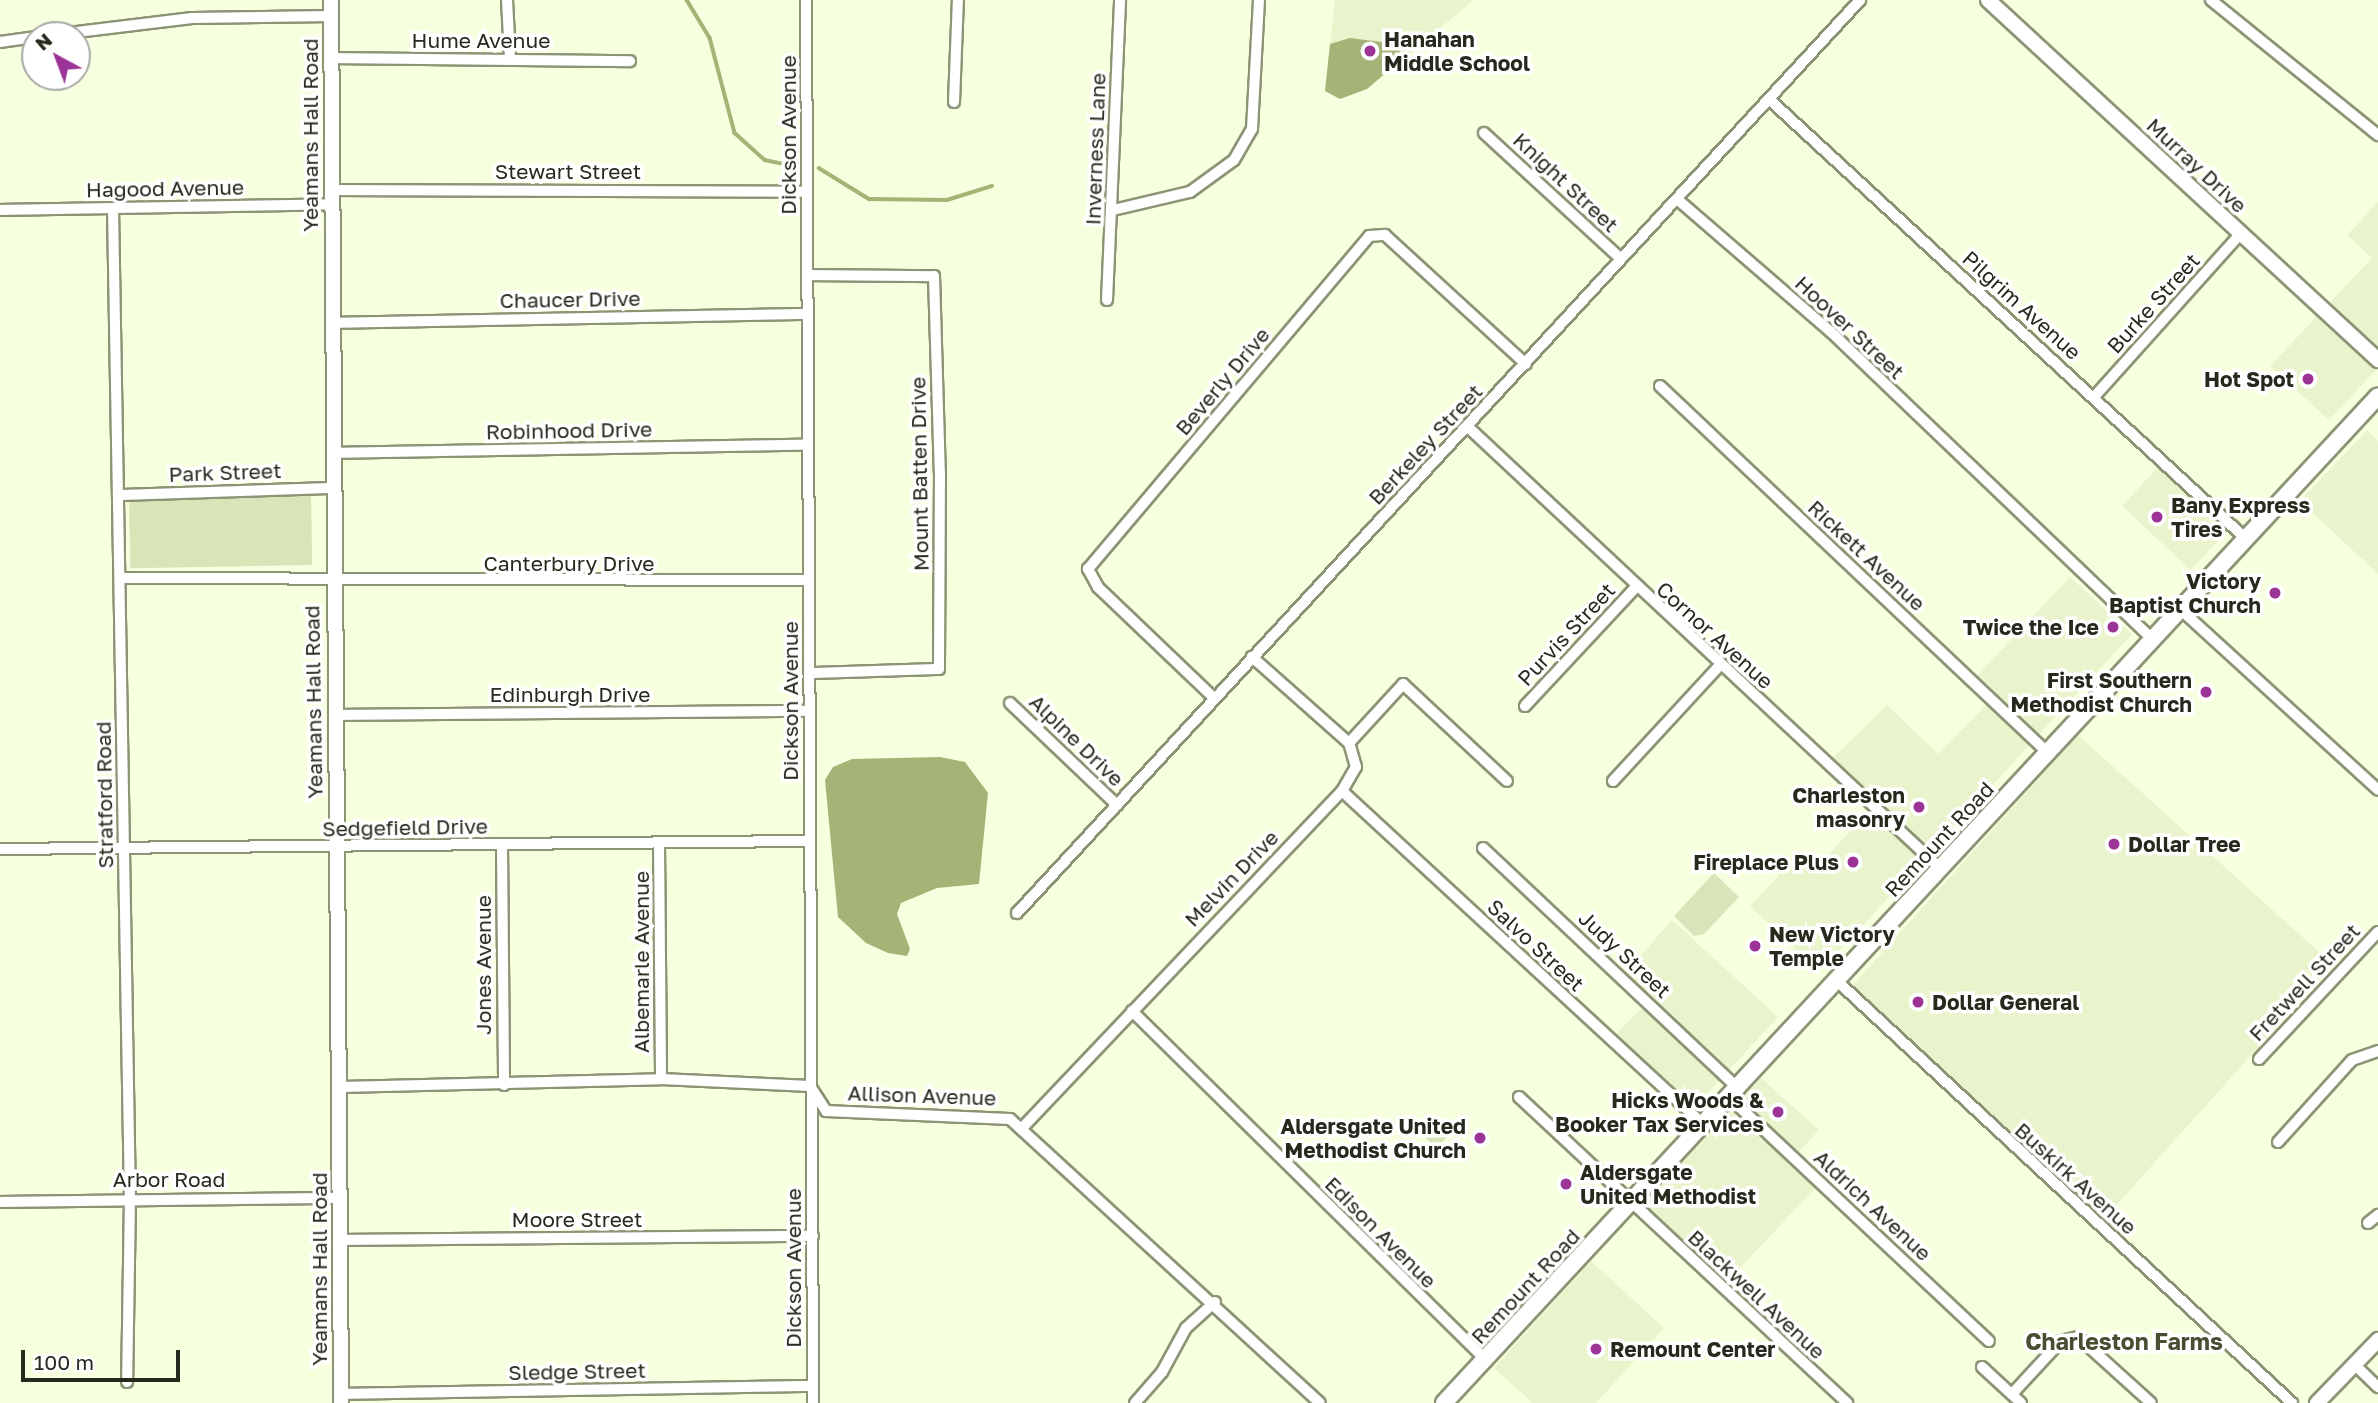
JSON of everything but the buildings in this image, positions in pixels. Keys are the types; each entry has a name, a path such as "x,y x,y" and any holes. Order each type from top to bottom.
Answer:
{"main road":[{"name":"Remount Road","path":"1444,1403 1735,1093 1836,980 2378,396"}],"street":[{"name":"Yeamans Hall Road","path":"331,0 331,575 341,1087 341,1399"},
{"path":"507,0 510,58"},
{"name":"Dickson Avenue","path":"806,0 808,580 811,673 806,711 810,841 813,1403"},
{"path":"954,102 958,0"},
{"name":"Inverness Lane","path":"1107,300 1120,0"},
{"path":"1113,210 1190,192 1234,160 1252,129 1259,0"},
{"name":"Berkeley Street","path":"1017,913 1621,259 1771,101 1860,0"},
{"name":"Murray Drive","path":"1988,0 2378,360"},
{"path":"2211,0 2378,135"},
{"path":"91,30 192,18 331,16"},
{"path":"0,42 21,39"},
{"name":"Hume Avenue","path":"332,58 629,61"},
{"name":"Pilgrim Avenue","path":"1771,101 2245,538"},
{"name":"Knight Street","path":"1484,133 1621,259"},
{"name":"Stewart Street","path":"330,197 807,192"},
{"name":"Hagood Avenue","path":"0,210 113,208 330,197"},
{"name":"Hoover Street","path":"1677,199 1831,332 1989,490 2152,639"},
{"name":"Stratford Road","path":"113,208 130,1198 127,1382"},
{"name":"Burke Street","path":"2094,397 2240,234"},
{"name":"Beverly Drive","path":"1214,698 1098,587 1087,569 1369,236 1385,235 1526,364"},
{"name":"Mount Batten Drive","path":"808,275 934,276 940,473 939,669 811,673"},
{"name":"Chaucer Drive","path":"332,323 808,314"},
{"name":"Rickett Avenue","path":"1660,386 2048,753"},
{"name":"Cornor Avenue","path":"1468,427 1635,588 1940,868"},
{"name":"Robinhood Drive","path":"332,453 807,444"},
{"name":"Park Street","path":"119,495 332,488"},
{"path":"120,578 331,575"},
{"name":"Canterbury Drive","path":"331,575 344,583 808,580"},
{"name":"Purvis Street","path":"1525,706 1635,588"},
{"path":"2180,609 2378,790"},
{"path":"1252,657 1349,743 1403,684 1507,781"},
{"path":"1613,781 1720,664"},
{"name":"Alpine Drive","path":"1010,703 1117,805"},
{"name":"Edinburgh Drive","path":"335,715 806,711"},
{"name":"Melvin Drive","path":"1024,1126 1342,791 1356,766 1349,743"},
{"name":"Salvo Street","path":"1342,791 1704,1125"},
{"name":"Sedgefield Drive","path":"0,849 810,841"},
{"name":"Albemarle Avenue","path":"659,844 661,1079"},
{"name":"Jones Avenue","path":"502,845 504,1085"},
{"name":"Judy Street","path":"1483,848 1735,1093"},
{"name":"Fretwell Street","path":"2259,1059 2378,932"},
{"name":"Buskirk Avenue","path":"1836,980 2292,1403"},
{"name":"Edison Avenue","path":"1132,1011 1485,1360"},
{"path":"2278,1142 2352,1060 2378,1051"},
{"path":"341,1087 661,1079 810,1086"},
{"name":"Allison Avenue","path":"810,1086 826,1111 992,1114 1024,1126 1320,1403"},
{"name":"Aldrich Avenue","path":"1735,1093 1989,1342"},
{"name":"Blackwell Avenue","path":"1519,1097 1847,1403"},
{"name":"Arbor Road","path":"0,1202 130,1198 339,1198"},
{"path":"2368,1223 2378,1215"},
{"name":"Moore Street","path":"341,1240 813,1237"},
{"path":"1135,1403 1163,1372 1186,1328 1215,1302"},
{"path":"2012,1394 2061,1341 2078,1336 2151,1403"},
{"path":"2317,1403 2378,1340"},
{"path":"2355,1365 2378,1387"},
{"path":"1982,1367 2021,1403"},
{"name":"Sledge Street","path":"341,1399 813,1386"}],"shaded area":[{"name":"Hanahan Middle School","path":"1335,0 1474,0 1367,89 1340,99 1325,91"},
{"path":"1350,38 1397,44 1402,59 1367,89 1340,99 1325,91 1330,44"},
{"path":"2378,202 2378,368 2329,420 2270,366 2372,258 2347,235"},
{"path":"2367,430 2378,441 2378,574 2300,501"},
{"path":"2163,462 2232,526 2191,570 2122,506"},
{"path":"311,493 312,565 130,568 129,496"},
{"path":"2070,577 2132,634 1820,972 1750,906 1798,855 1815,869 1874,806 1829,762 1887,705 1938,754 1991,700 1972,681"},
{"path":"2078,735 2333,965 2100,1223 1845,994"},
{"path":"940,757 965,762 988,793 979,884 937,888 901,903 897,914 910,949 907,956 888,953 866,943 838,917 825,780 833,767 852,759"},
{"path":"1714,873 1739,897 1704,934 1694,936 1674,916"},
{"path":"1672,920 1778,1017 1690,1112 1610,1040 1648,1002 1622,977"},
{"path":"1761,1078 1819,1130 1794,1157 1821,1182 1722,1287 1639,1209"},
{"path":"1436,1122 1444,1125 1447,1133 1444,1141 1436,1144 1428,1141 1425,1133 1428,1125"},
{"path":"1591,1261 1664,1328 1596,1403 1533,1403 1494,1368"}],"waterway":[{"path":"687,0 710,38 735,133 765,160 793,166"},
{"path":"819,168 869,199 947,200 992,186"}],"place":[{"name":"Hanahan Middle School","path":"1370,51"},
{"name":"Hot Spot","path":"2308,379"},
{"name":"Bany Express Tires","path":"2157,517"},
{"name":"Victory Baptist Church","path":"2275,593"},
{"name":"Twice the Ice","path":"2113,627"},
{"name":"First Southern Methodist Church","path":"2206,692"},
{"name":"Charleston masonry","path":"1919,807"},
{"name":"Dollar Tree","path":"2114,844"},
{"name":"Fireplace Plus","path":"1853,862"},
{"name":"New Victory Temple","path":"1755,946"},
{"name":"Dollar General","path":"1918,1002"},
{"name":"Hicks Woods & Booker Tax Services","path":"1778,1112"},
{"name":"Aldersgate United Methodist Church","path":"1480,1138"},
{"name":"Aldersgate United Methodist","path":"1566,1184"},
{"name":"Remount Center","path":"1596,1349"}],"district":[{"name":"Charleston Farms","path":"2124,1341"}]}
